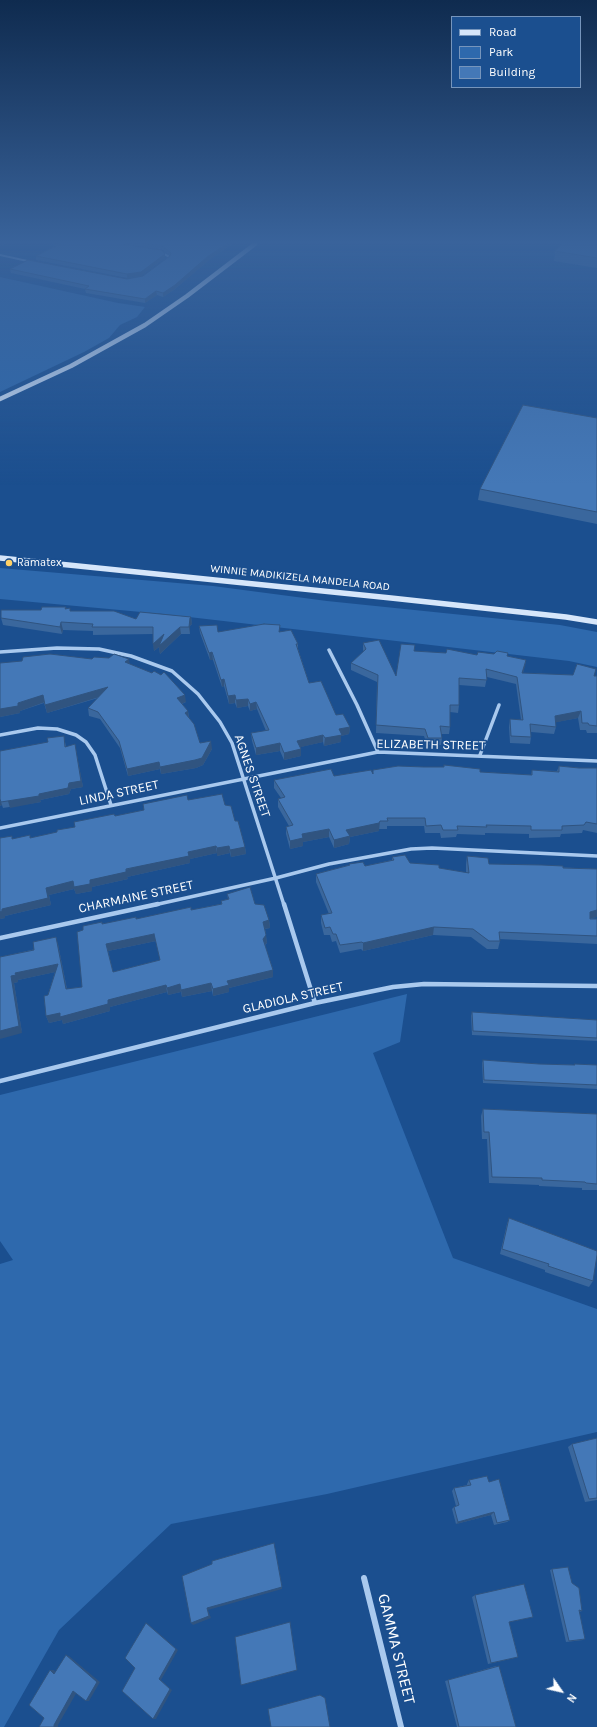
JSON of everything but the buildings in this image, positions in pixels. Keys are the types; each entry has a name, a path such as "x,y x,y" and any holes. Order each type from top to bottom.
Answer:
{"main road":[{"path":"0,399 71,366 146,325"},
{"name":"WINNIE MADIKIZELA MANDELA ROAD","path":"0,558 384,597 566,617 597,622"}],"street":[{"name":"AGNES STREET","path":"0,652 57,648 99,649 131,656 172,671 198,694 220,722 232,743 315,1003"},
{"path":"329,650 357,705 378,752"},
{"path":"480,755 499,704"},
{"path":"0,735 38,728 57,729 76,735 86,742 95,755 112,805"},
{"name":"ELIZABETH STREET","path":"242,778 378,752 597,761"},
{"name":"LINDA STREET","path":"0,828 242,778"},
{"path":"276,878 329,864 411,849 432,848 597,856"},
{"name":"CHARMAINE STREET","path":"0,938 276,878"},
{"name":"GLADIOLA STREET","path":"0,1081 315,1003 393,987 424,984 597,986"},
{"name":"GAMMA STREET","path":"364,1578 400,1727"}],"green space":[{"path":"0,325 121,325 109,338 84,352 0,392"},
{"path":"0,568 213,586 327,601 560,625 597,632 597,667 569,661 163,614 0,599"},
{"path":"407,994 400,1042 373,1053 453,1258 597,1309 597,1432 327,1494 171,1524 59,1630 4,1727 0,1727 0,1264 13,1260 0,1241 0,1095"}],"place":[{"name":"Ramatex","path":"9,563"}]}
